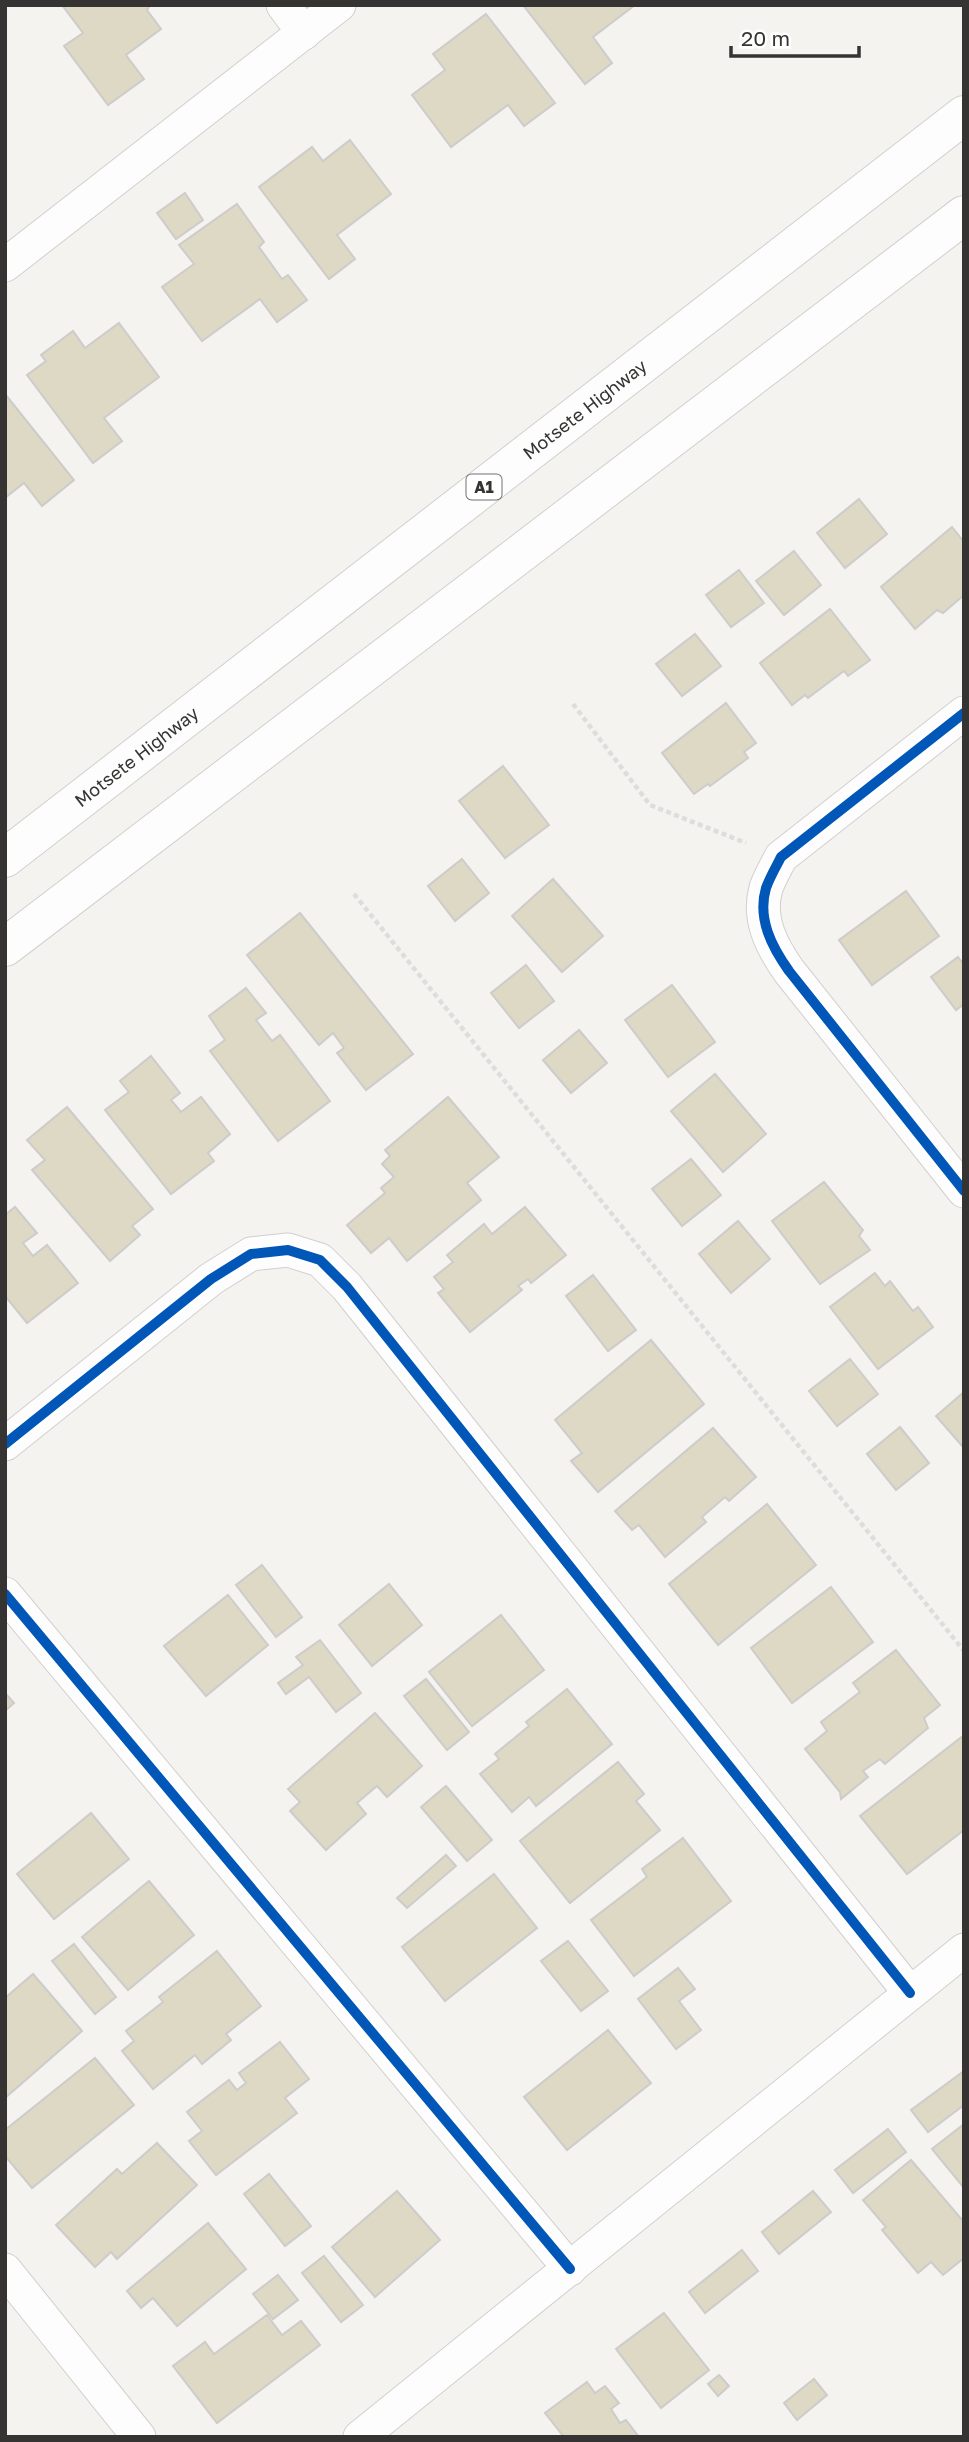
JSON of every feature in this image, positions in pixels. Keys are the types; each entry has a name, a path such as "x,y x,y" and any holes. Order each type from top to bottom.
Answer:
{"highway":[{"name":"Motsete Highway","path":"5,858 964,115"},
{"path":"5,947 964,215"}],"street":[{"path":"283,5 304,33"},
{"path":"5,265 339,5"},
{"path":"964,713 781,857 766,889 764,922 774,950 964,1191"},
{"path":"5,1444 211,1279 251,1254 288,1250 320,1261 356,1298 910,1993"},
{"path":"5,1594 570,2269"},
{"path":"360,2437 964,1950"},
{"path":"5,2270 139,2437"}],"path":[{"path":"573,704 650,805 781,857"},
{"path":"354,894 964,1651"}],"building":[{"path":"62,5 150,5 147,10 161,29 126,55 144,79 108,105 64,46 83,33"},
{"path":"523,5 635,5 593,37 612,63 585,84"},
{"path":"486,14 555,103 524,126 508,105 451,147 412,95 445,70 433,54"},
{"path":"350,140 391,194 337,235 355,259 329,279 259,187 312,147 323,161"},
{"path":"185,193 203,220 176,239 157,213"},
{"path":"237,204 264,242 259,247 282,279 288,275 307,300 277,322 260,299 202,341 162,287 194,264 179,245"},
{"path":"119,323 159,377 104,418 122,441 93,463 27,375 46,361 41,355 73,331 85,348"},
{"path":"5,394 74,480 42,506 24,483 5,498"},
{"path":"859,499 887,534 845,568 817,533"},
{"path":"952,527 964,542 964,595 943,613 937,610 915,629 881,587"},
{"path":"794,551 821,585 784,615 756,581"},
{"path":"739,570 764,603 731,627 706,595"},
{"path":"830,609 870,660 848,676 844,671 808,698 805,695 792,705 760,663"},
{"path":"695,634 721,666 682,696 656,664"},
{"path":"726,703 756,743 744,752 748,758 710,786 708,784 694,794 662,753"},
{"path":"503,766 549,825 505,858 459,801"},
{"path":"462,859 489,893 455,921 428,886"},
{"path":"553,879 603,936 562,972 512,916"},
{"path":"906,891 939,936 872,985 839,940"},
{"path":"300,913 413,1054 366,1090 337,1053 344,1048 333,1033 319,1045 247,955"},
{"path":"958,957 964,965 964,1004 956,1010 931,977"},
{"path":"526,965 554,1001 519,1028 491,993"},
{"path":"672,985 715,1042 668,1077 625,1020"},
{"path":"246,988 266,1013 256,1020 272,1041 280,1035 330,1101 278,1141 210,1051 225,1040 209,1016"},
{"path":"579,1030 607,1063 571,1093 543,1060"},
{"path":"151,1056 180,1093 171,1100 181,1112 201,1097 230,1134 208,1153 214,1161 171,1194 105,1110 129,1092 120,1081"},
{"path":"715,1074 766,1134 723,1172 671,1111"},
{"path":"448,1097 499,1157 467,1183 481,1200 407,1261 389,1238 371,1253 347,1225 385,1193 381,1188 394,1177 382,1164 390,1156 385,1150"},
{"path":"67,1107 153,1209 132,1226 140,1235 110,1261 32,1170 45,1160 27,1140"},
{"path":"691,1159 721,1195 682,1226 652,1189"},
{"path":"824,1182 863,1230 859,1236 870,1250 820,1284 772,1221"},
{"path":"15,1207 37,1233 23,1243 33,1256 47,1245 78,1283 27,1323 5,1296 5,1215"},
{"path":"525,1207 566,1255 531,1283 528,1279 518,1286 522,1290 470,1332 438,1293 444,1289 434,1277 453,1262 447,1255 484,1224 492,1234"},
{"path":"738,1221 770,1259 731,1293 699,1254"},
{"path":"875,1273 885,1286 890,1281 913,1311 918,1307 933,1327 878,1369 830,1307"},
{"path":"593,1275 636,1330 608,1351 566,1296"},
{"path":"651,1340 704,1404 598,1492 571,1461 582,1453 555,1420"},
{"path":"850,1359 878,1394 837,1426 809,1391"},
{"path":"964,1392 964,1448 936,1416"},
{"path":"900,1427 929,1463 896,1490 867,1454"},
{"path":"713,1428 756,1477 729,1501 725,1497 702,1517 706,1522 665,1557 639,1525 632,1530 615,1511"},
{"path":"767,1504 816,1565 718,1645 669,1584"},
{"path":"262,1565 302,1617 276,1637 236,1585"},
{"path":"389,1584 422,1625 372,1666 339,1625"},
{"path":"831,1587 873,1642 792,1703 751,1648"},
{"path":"228,1595 268,1645 206,1696 164,1646"},
{"path":"501,1615 544,1670 472,1726 429,1672"},
{"path":"320,1640 361,1693 336,1712 309,1677 286,1694 278,1683 303,1665 296,1657"},
{"path":"896,1650 940,1705 924,1718 928,1728 885,1764 880,1759 863,1771 868,1777 841,1799 840,1792 805,1749 827,1731 821,1722 860,1692 853,1683"},
{"path":"426,1679 469,1732 447,1750 404,1696"},
{"path":"567,1689 612,1744 536,1806 529,1797 512,1812 480,1774 499,1759 495,1754 529,1726 526,1722"},
{"path":"5,1693 14,1703 5,1711"},
{"path":"375,1713 422,1766 387,1797 377,1786 357,1803 366,1814 326,1850 290,1811 300,1802 288,1789"},
{"path":"964,1735 964,1830 907,1874 860,1816"},
{"path":"618,1762 644,1794 636,1801 660,1830 570,1903 520,1841"},
{"path":"446,1786 492,1840 467,1861 421,1807"},
{"path":"91,1813 129,1859 54,1919 17,1874"},
{"path":"683,1838 731,1901 634,1976 591,1920 647,1877 642,1869"},
{"path":"446,1855 456,1866 407,1908 397,1898"},
{"path":"494,1874 537,1928 445,2001 402,1947"},
{"path":"149,1881 194,1935 128,1990 82,1937"},
{"path":"568,1941 608,1991 581,2011 541,1961"},
{"path":"74,1944 116,1997 95,2014 52,1961"},
{"path":"217,1951 261,2006 226,2034 231,2040 202,2064 195,2055 153,2089 122,2051 134,2041 126,2031 163,2002 159,1997"},
{"path":"678,1968 695,1989 679,2001 701,2030 676,2049 638,1999"},
{"path":"33,1974 82,2031 5,2098 5,1998"},
{"path":"608,2030 651,2083 567,2150 524,2097"},
{"path":"280,2042 309,2079 285,2098 297,2113 216,2175 189,2141 202,2131 187,2112 229,2080 237,2090 246,2083 239,2073"},
{"path":"95,2058 134,2105 32,2188 5,2156 5,2130"},
{"path":"964,2071 964,2105 928,2132 911,2110"},
{"path":"964,2124 964,2188 932,2149"},
{"path":"888,2129 906,2152 853,2193 835,2170"},
{"path":"157,2143 197,2185 117,2259 111,2252 95,2267 56,2225 117,2169 122,2174"},
{"path":"911,2160 964,2222 964,2258 943,2275 931,2262 918,2273 882,2230 886,2227 863,2200"},
{"path":"269,2174 311,2226 285,2246 244,2194"},
{"path":"397,2191 440,2240 375,2297 332,2247"},
{"path":"813,2191 831,2212 779,2254 762,2232"},
{"path":"208,2223 246,2269 177,2326 153,2298 141,2308 127,2291"},
{"path":"742,2250 758,2271 705,2313 689,2292"},
{"path":"324,2256 363,2305 341,2322 302,2273"},
{"path":"278,2275 298,2300 273,2319 253,2294"},
{"path":"664,2313 709,2370 661,2408 616,2349"},
{"path":"267,2315 282,2335 301,2321 320,2345 217,2423 173,2366 205,2342 214,2354"},
{"path":"719,2375 729,2386 718,2396 708,2384"},
{"path":"814,2379 827,2395 797,2420 784,2403"},
{"path":"587,2382 595,2393 605,2386 619,2403 611,2409 620,2423 626,2420 639,2437 564,2437 545,2413"}],"cycle path":[{"path":"964,713 781,857 766,888 763,911 772,942 789,971 964,1191"},
{"path":"5,1444 211,1279 251,1254 288,1250 320,1260 347,1287 910,1993"},
{"path":"5,1594 570,2269"}]}
